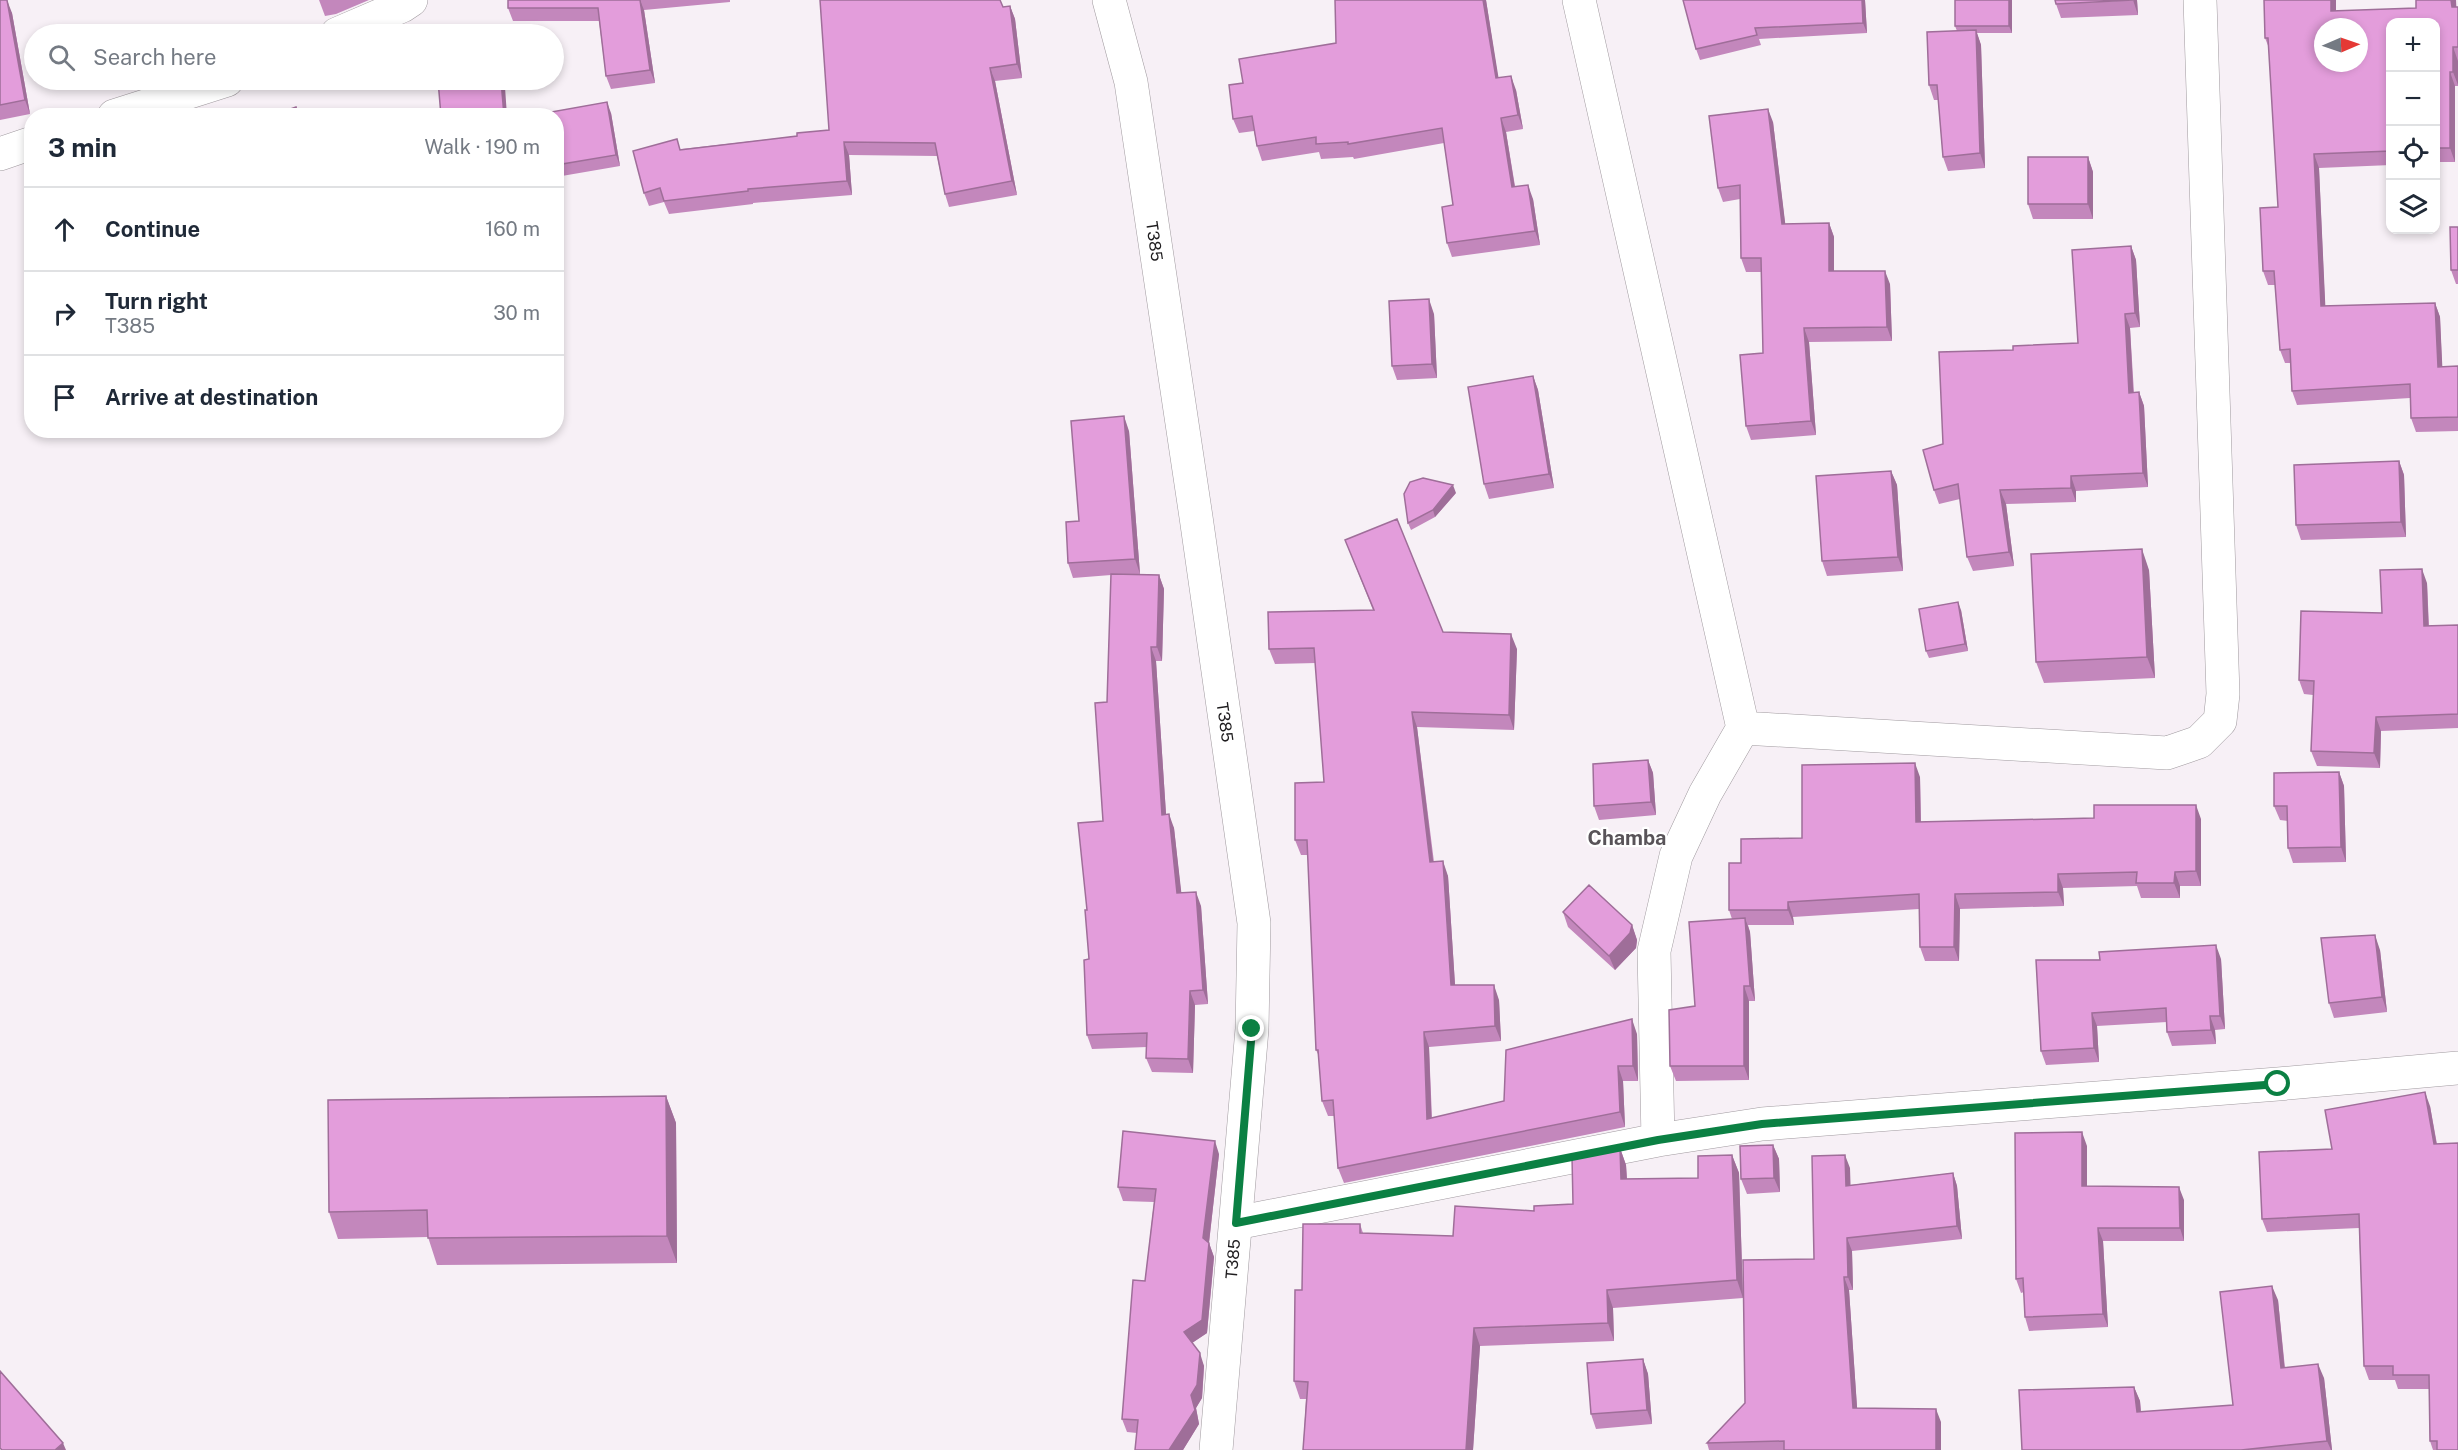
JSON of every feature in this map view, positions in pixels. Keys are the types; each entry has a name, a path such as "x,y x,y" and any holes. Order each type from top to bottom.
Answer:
{"street":[{"path":"360,24 411,0"},
{"name":"T385","path":"1109,0 1131,82 1254,923 1252,1029 1216,1450"},
{"path":"1580,0 1743,728 1705,794 1676,855 1654,951 1658,1140"},
{"path":"1743,728 2167,753 2199,742 2220,721 2223,694 2200,0"},
{"path":"139,108 196,90"},
{"path":"0,154 24,146"},
{"path":"1236,1223 1658,1140 1762,1124 2458,1068"}],"building":[{"path":"0,0 7,0 25,100 0,105"},
{"path":"508,0 640,0 650,70 606,76 598,8 508,8"},
{"path":"820,0 1000,0 1003,7 1010,6 1017,64 990,68 1012,181 945,194 935,143 844,142 847,181 748,189 748,191 664,201 660,188 644,193 633,151 677,139 680,150 829,130"},
{"path":"1335,0 1483,0 1496,78 1511,76 1518,115 1501,118 1512,187 1528,185 1535,231 1447,243 1442,207 1453,205 1442,128 1348,144 1348,142 1316,144 1316,137 1257,146 1252,116 1233,119 1229,85 1243,83 1239,59 1336,43"},
{"path":"1683,0 1862,0 1863,23 1755,28 1757,35 1696,49"},
{"path":"1955,0 2009,0 2009,26 1955,26"},
{"path":"2055,0 2133,0 2056,4"},
{"path":"2264,0 2331,0 2331,11 2416,8 2416,0 2451,0 2452,7 2458,7 2458,47 2453,47 2453,72 2450,72 2450,148 2440,148 2440,18 2386,18 2386,151 2314,154 2321,306 2435,303 2438,367 2458,366 2458,417 2411,418 2410,384 2292,391 2290,349 2280,350 2274,271 2263,271 2260,208 2278,207 2268,38 2265,38"},
{"path":"1976,30 1980,153 1943,157 1937,85 1929,85 1927,32"},
{"path":"439,90 502,90 503,108 440,108"},
{"path":"607,102 616,155 564,164 564,110"},
{"path":"1768,109 1782,224 1829,223 1829,271 1885,271 1887,327 1804,328 1811,421 1746,426 1740,355 1763,353 1761,258 1741,258 1740,185 1718,188 1709,116"},
{"path":"2028,157 2088,157 2088,204 2028,204"},
{"path":"2450,227 2458,227 2458,270 2451,270"},
{"path":"2131,246 2135,313 2125,314 2129,393 2139,392 2143,473 2071,476 2071,488 2000,490 2009,552 1967,557 1958,484 1934,490 1923,450 1943,444 1939,352 2013,350 2013,346 2078,343 2072,250"},
{"path":"1429,299 1432,364 1392,366 1389,301"},
{"path":"1533,376 1549,474 1484,484 1468,387"},
{"path":"1124,416 1135,559 1068,563 1066,522 1079,521 1071,421"},
{"path":"2399,461 2401,522 2296,525 2294,465"},
{"path":"1891,471 1898,557 1822,561 1816,476"},
{"path":"1423,478 1453,485 1433,510 1408,523 1404,494 1410,482"},
{"path":"1397,519 1443,632 1511,634 1509,715 1412,712 1430,862 1443,861 1451,985 1494,985 1495,1026 1424,1032 1427,1119 1504,1101 1506,1050 1632,1019 1633,1066 1618,1066 1620,1112 1338,1168 1333,1100 1322,1101 1318,1050 1316,1050 1307,840 1295,840 1295,783 1324,782 1314,648 1269,649 1268,612 1374,610 1345,540"},
{"path":"2142,549 2147,657 2036,662 2031,554"},
{"path":"2422,569 2424,626 2458,625 2458,714 2376,717 2374,753 2311,751 2314,681 2299,680 2301,611 2382,613 2380,570"},
{"path":"1111,574 1159,575 1157,647 1151,647 1162,815 1169,814 1177,893 1196,892 1203,990 1190,991 1188,1059 1146,1058 1147,1033 1087,1035 1084,960 1089,959 1085,910 1087,910 1078,823 1103,821 1095,703 1107,702"},
{"path":"1958,602 1965,644 1926,651 1919,609"},
{"path":"1648,760 1651,802 1594,806 1593,764"},
{"path":"1915,763 1916,822 2094,818 2094,805 2196,805 2196,871 2175,872 2174,883 2136,883 2137,872 2058,874 2058,892 1955,894 1954,947 1920,947 1919,894 1788,902 1788,910 1729,910 1729,863 1741,863 1741,839 1802,838 1802,765"},
{"path":"2339,772 2341,847 2288,848 2287,806 2274,806 2274,773"},
{"path":"1589,885 1632,925 1630,933 1609,956 1563,912"},
{"path":"1745,918 1750,986 1744,986 1744,1066 1670,1066 1669,1010 1695,1006 1689,922"},
{"path":"2375,935 2382,997 2329,1003 2321,938"},
{"path":"2216,945 2220,1016 2210,1016 2211,1030 2167,1032 2166,1008 2092,1013 2094,1048 2041,1051 2036,960 2100,960 2099,952"},
{"path":"2425,1092 2434,1144 2458,1143 2458,1450 2437,1450 2437,1441 2430,1441 2429,1375 2393,1375 2393,1366 2364,1366 2359,1214 2262,1219 2259,1152 2332,1149 2325,1110"},
{"path":"666,1096 667,1236 428,1238 427,1210 329,1212 328,1100"},
{"path":"1123,1131 1215,1141 1203,1238 1209,1243 1202,1320 1184,1332 1200,1353 1197,1385 1191,1395 1195,1410 1169,1450 1135,1450 1138,1420 1122,1419 1133,1280 1145,1281 1156,1189 1118,1187"},
{"path":"2082,1132 2082,1186 2179,1187 2180,1228 2098,1228 2103,1314 2025,1317 2023,1278 2016,1279 2015,1133"},
{"path":"1773,1145 1774,1178 1741,1179 1740,1146"},
{"path":"1620,1148 1621,1179 1698,1178 1698,1156 1732,1155 1737,1280 1607,1290 1608,1323 1474,1328 1466,1450 1303,1450 1308,1382 1294,1381 1295,1290 1302,1290 1303,1224 1360,1224 1360,1233 1453,1236 1455,1206 1534,1211 1534,1206 1573,1204 1572,1157"},
{"path":"1845,1155 1846,1186 1953,1173 1957,1226 1847,1238 1848,1277 1844,1277 1853,1408 1936,1409 1936,1450 1784,1450 1784,1441 1707,1443 1745,1403 1743,1260 1814,1259 1812,1156"},
{"path":"2272,1286 2281,1368 2318,1364 2327,1441 2241,1450 2022,1450 2019,1390 2134,1387 2137,1412 2233,1405 2220,1292"},
{"path":"1643,1359 1647,1410 1591,1414 1587,1363"},
{"path":"0,1371 63,1443 55,1450 2,1450 0,1448"}],"district":[{"name":"Chamba","path":"1627,838"}],"route":[{"path":"1252,1029 1236,1223 1658,1140 1762,1124 2278,1084"}]}
